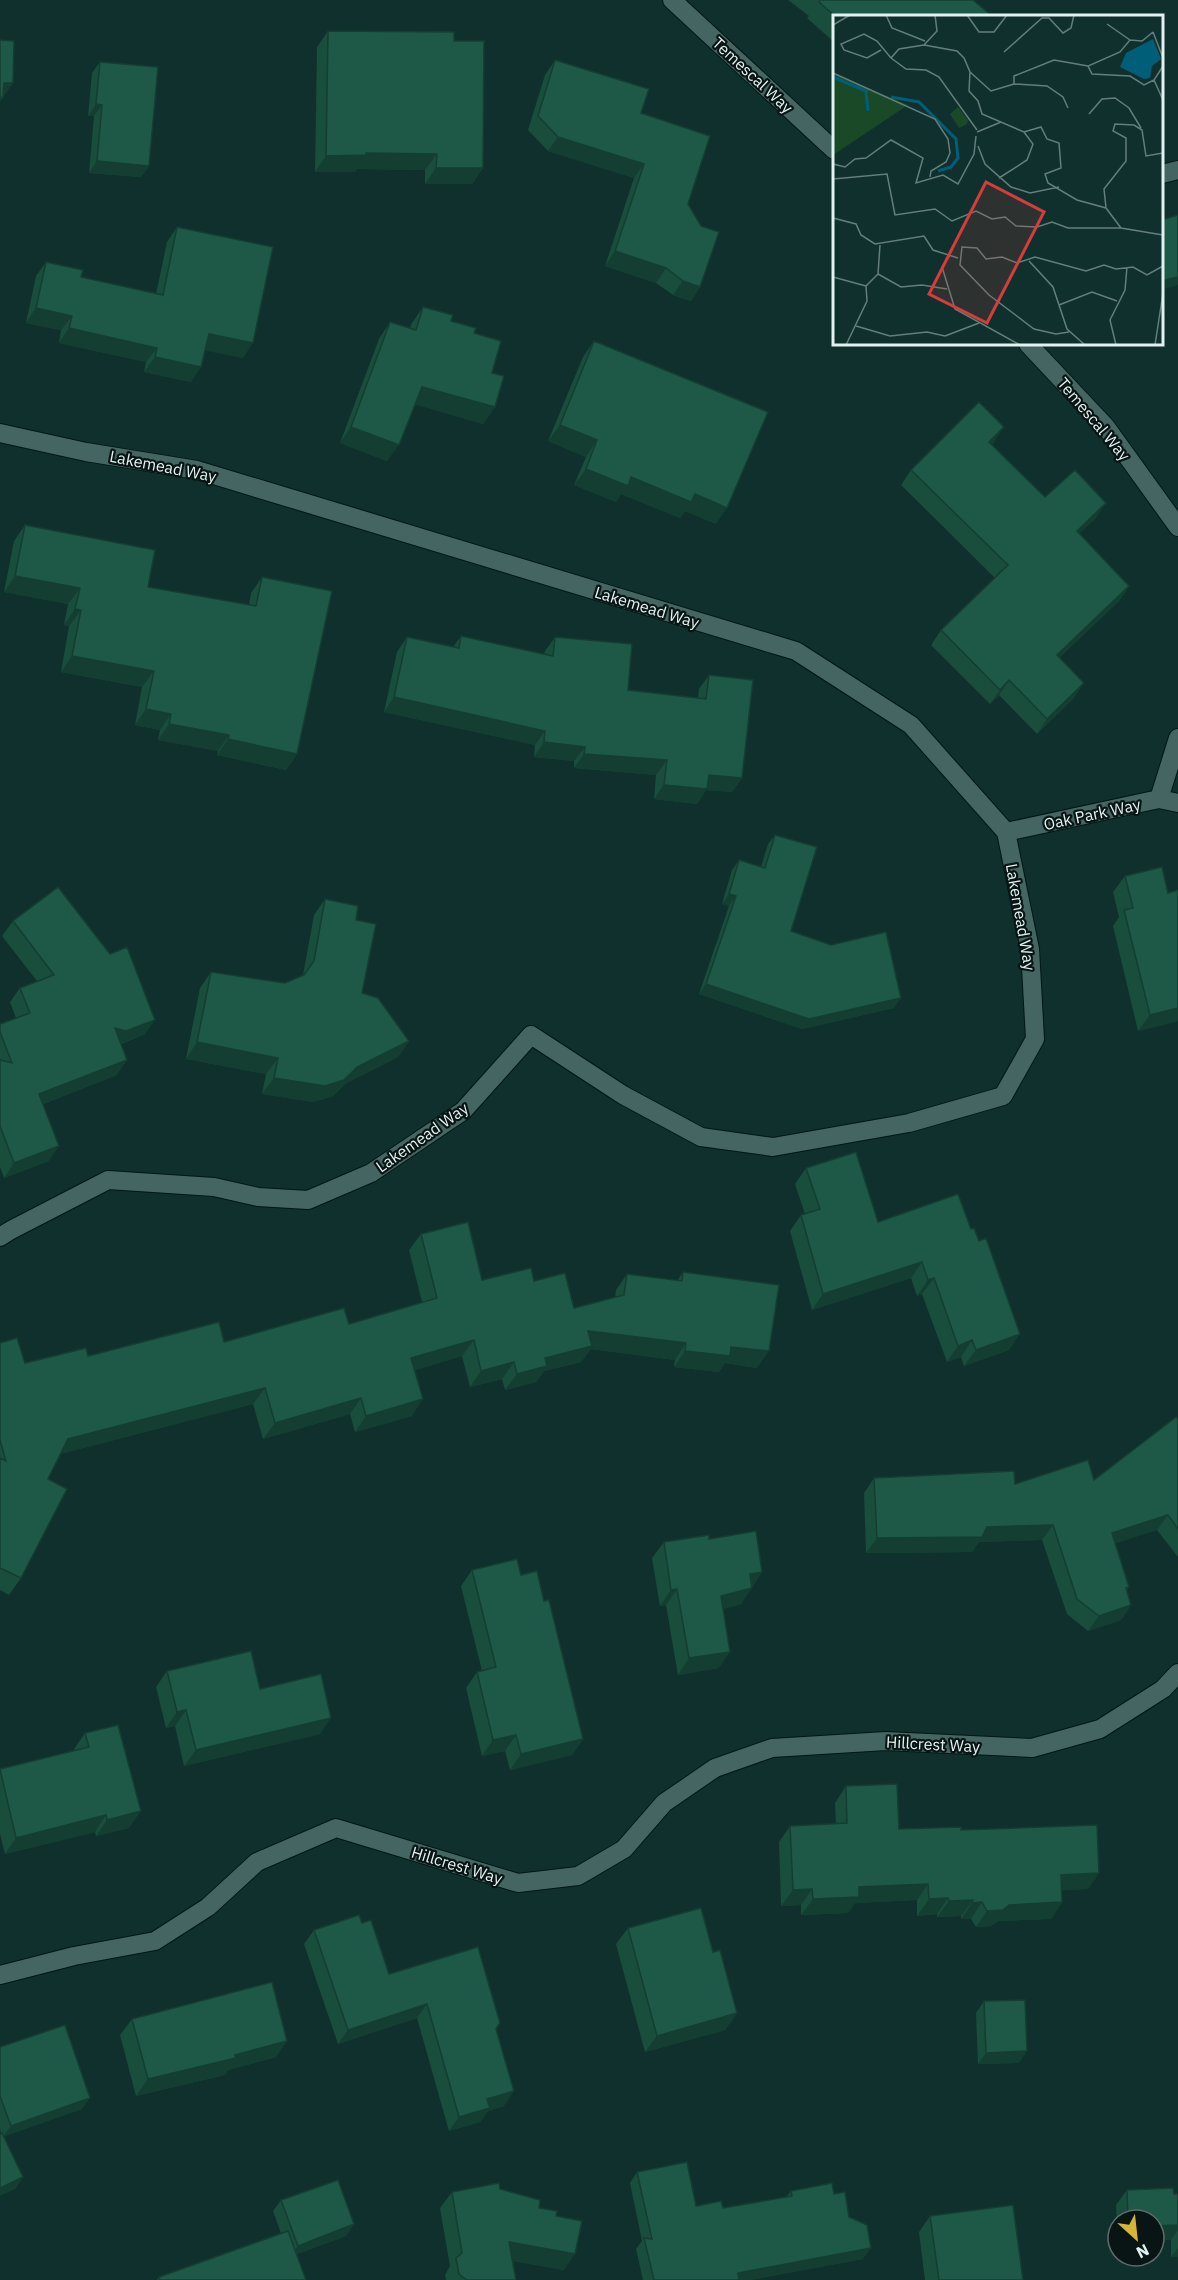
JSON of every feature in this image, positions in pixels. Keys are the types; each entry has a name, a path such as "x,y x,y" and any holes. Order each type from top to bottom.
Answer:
{"street":[{"name":"Temescal Way","path":"672,0 833,149"},
{"path":"1163,174 1178,170"},
{"name":"Temescal Way","path":"1029,345 1106,428 1178,527"},
{"name":"Lakemead Way","path":"0,433 86,452 197,470 796,651 911,725 1006,832 1030,949 1035,1039 1003,1096 909,1123 773,1147 701,1137 623,1095 531,1035 463,1111 371,1173 308,1200 258,1197 214,1187 108,1180 0,1237"},
{"path":"1159,799 1178,738"},
{"name":"Oak Park Way","path":"1006,832 1159,799 1178,803"},
{"name":"Hillcrest Way","path":"0,1975 74,1956 155,1941 208,1907 257,1862 336,1828 518,1883 578,1876 624,1849 664,1803 715,1768 772,1748 886,1741 1032,1748 1100,1729 1163,1689 1178,1673"}],"building":[{"path":"820,0 973,0 991,15 834,15 819,2"},
{"path":"328,31 454,32 454,41 484,41 483,168 436,168 437,154 366,153 366,155 326,156"},
{"path":"0,40 14,41 13,83 4,83 3,98 0,97"},
{"path":"555,60 649,89 641,113 710,136 688,204 701,226 719,232 700,287 683,281 666,268 615,251 644,164 558,137 538,116"},
{"path":"100,62 158,67 149,166 97,161 102,105 96,104"},
{"path":"1178,215 1178,277 1163,281 1163,219"},
{"path":"177,227 273,247 253,343 209,334 201,367 155,357 157,348 69,328 72,316 36,308 46,262 83,270 81,277 163,295"},
{"path":"423,307 453,315 451,321 476,328 474,333 501,341 492,373 504,376 495,407 422,387 399,445 351,427 390,322 416,330"},
{"path":"594,341 768,412 727,508 695,494 691,502 631,477 628,486 586,469 597,440 560,425"},
{"path":"979,402 1004,427 989,442 1045,497 1075,470 1106,503 1077,531 1129,586 1057,655 1084,683 1047,719 1009,680 1000,690 941,630 1008,565 911,470"},
{"path":"25,525 155,550 148,587 256,606 262,577 332,591 297,754 228,739 229,735 169,724 171,714 146,709 154,671 72,656 81,610 75,609 80,588 15,576"},
{"path":"461,636 553,656 555,637 632,644 628,690 706,699 709,675 753,680 742,778 709,775 707,789 664,785 667,760 584,754 585,747 544,742 545,731 394,697 407,637 459,648"},
{"path":"775,835 817,847 791,931 831,945 886,932 901,998 809,1019 706,984 736,896 729,894 739,860 765,868"},
{"path":"1162,867 1168,893 1178,890 1178,1008 1150,1015 1124,910 1133,908 1125,876"},
{"path":"58,887 110,954 127,947 155,1020 126,1031 115,1028 127,1060 39,1094 59,1146 14,1163 0,1126 0,1060 12,1063 0,1032 0,1024 30,1013 20,988 54,975 13,921"},
{"path":"325,899 358,906 356,920 376,924 362,993 378,998 409,1041 357,1067 344,1080 325,1086 274,1078 278,1058 197,1042 211,972 285,983 304,975 314,961"},
{"path":"856,1152 878,1222 958,1194 971,1229 974,1228 979,1241 986,1238 1020,1334 976,1350 972,1340 958,1346 934,1278 928,1280 922,1262 823,1294 801,1215 820,1209 806,1168"},
{"path":"468,1222 482,1280 531,1268 534,1281 565,1273 574,1308 624,1295 627,1274 682,1281 683,1272 779,1285 769,1351 731,1347 730,1356 685,1351 686,1343 588,1331 592,1346 545,1358 547,1366 517,1374 514,1362 481,1371 474,1340 411,1358 423,1399 366,1416 361,1398 275,1423 265,1388 68,1439 48,1479 67,1489 21,1578 0,1568 0,1458 6,1461 0,1440 0,1343 17,1338 25,1363 86,1348 88,1356 219,1322 224,1342 344,1308 349,1324 437,1298 421,1234"},
{"path":"1176,1417 1178,1419 1178,1529 1168,1515 1112,1533 1129,1587 1126,1588 1131,1605 1099,1616 1077,1599 1053,1525 987,1527 982,1537 877,1538 874,1478 1014,1471 1015,1484 1088,1460 1094,1480"},
{"path":"756,1531 762,1572 750,1574 752,1588 721,1596 730,1652 689,1658 677,1589 671,1590 664,1542 709,1535 709,1539"},
{"path":"517,1559 521,1575 537,1571 544,1601 549,1600 583,1739 521,1754 516,1735 493,1740 477,1672 496,1667 472,1570"},
{"path":"251,1651 260,1689 321,1674 331,1718 196,1750 186,1710 177,1712 167,1671"},
{"path":"118,1725 141,1811 107,1820 106,1815 16,1838 0,1769 89,1747 85,1733"},
{"path":"897,1784 899,1829 961,1827 961,1830 1097,1825 1099,1873 1061,1875 1062,1902 1009,1905 1003,1910 987,1911 982,1902 972,1903 973,1900 929,1899 928,1884 859,1887 859,1897 813,1899 812,1889 793,1890 790,1826 847,1823 846,1786"},
{"path":"701,1908 713,1952 720,1950 737,2013 657,2036 628,1928"},
{"path":"359,1915 362,1923 371,1920 389,1974 478,1947 500,2023 496,2029 514,2091 487,2099 490,2108 459,2117 427,2004 348,2030 314,1930"},
{"path":"272,1982 287,2041 235,2055 236,2058 148,2079 132,2019"},
{"path":"1025,2000 1027,2051 986,2053 984,2001"},
{"path":"65,2025 90,2098 11,2126 0,2096 0,2047"},
{"path":"2,2133 23,2177 0,2188 0,2134"},
{"path":"687,2162 696,2206 721,2201 723,2208 792,2196 791,2191 832,2183 834,2194 845,2192 849,2217 867,2225 871,2248 738,2273 739,2280 654,2280 644,2238 652,2239 637,2172"},
{"path":"338,2180 354,2224 298,2246 281,2200"},
{"path":"499,2183 500,2189 540,2200 539,2208 557,2211 556,2216 582,2221 575,2254 509,2242 516,2280 467,2280 459,2274 456,2258 462,2253 452,2192"},
{"path":"1173,2188 1174,2194 1178,2194 1178,2225 1166,2226 1166,2208 1128,2208 1127,2190"},
{"path":"1013,2205 1023,2280 939,2280 930,2216"},
{"path":"288,2231 306,2280 160,2280 159,2277"}]}
